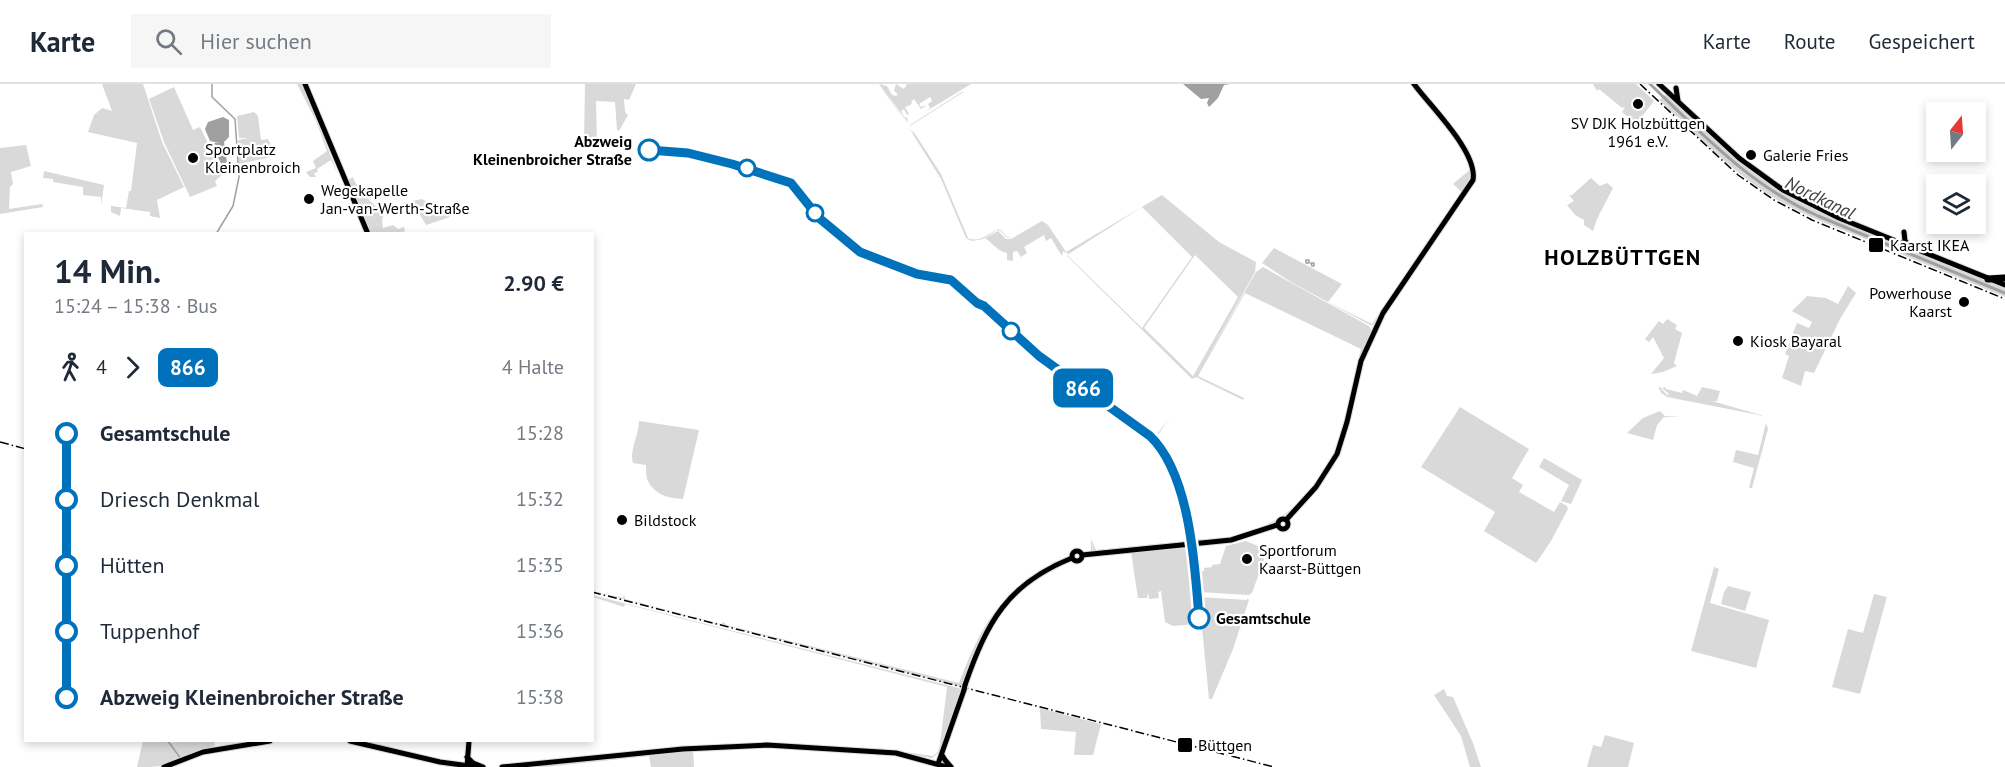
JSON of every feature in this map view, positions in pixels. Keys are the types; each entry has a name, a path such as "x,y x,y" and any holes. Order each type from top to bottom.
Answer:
{"highway":[{"path":"1988,279 2005,278"}],"main road":[{"path":"305,84 367,232"},
{"path":"938,764 982,640 1007,602 1034,578 1072,558 1075,551 1079,551 1082,555 1231,540 1277,525 1280,519 1286,520 1322,480 1337,454 1347,422 1358,369 1375,328 1395,294 1467,192 1474,177 1473,167 1453,131 1414,84"},
{"path":"1659,84 1738,158 1772,184 1814,207 2005,285"},
{"path":"1676,88 1679,103"},
{"path":"1904,232 1905,241 1911,247"},
{"path":"164,767 181,759 213,750 264,742"},
{"path":"354,742 457,766 477,767"},
{"path":"467,767 469,742"},
{"path":"213,750 218,743"},
{"path":"502,767 736,746 795,746 866,750 902,754 947,767"},
{"path":"925,759 938,756 944,747"},
{"path":"944,747 943,757 951,767"},
{"path":"467,757 472,763 483,767"}],"shaded area":[{"path":"102,84 143,84 162,142 184,187 157,200 160,218 150,216 150,212 121,208 120,216 111,212 111,206 126,208 129,191 131,191 137,143 88,132 94,115 102,108 112,111"},
{"path":"297,84 302,84 304,88 338,174 331,160 317,169 318,172 314,173 316,177 310,177 306,172 316,168 313,161 327,151 316,121"},
{"path":"585,84 636,84 629,100 624,99 625,112 628,115 619,131 617,130 615,102 596,101 597,143 584,142"},
{"path":"879,84 887,86 892,95 896,96 898,94 894,91 896,84 904,89 907,84 971,84 925,112 930,108 928,104 932,101 930,97 919,104 921,107 927,105 921,109 914,99 912,104 905,107 909,114 907,115 904,109 901,111 905,118 907,117 908,123 887,94 906,123"},
{"path":"1183,84 1230,84 1224,85 1218,98 1209,107 1207,103 1209,98 1201,99"},
{"name":"SV DJK Holzbüttgen 1961 e.V.","path":"1593,84 1636,84 1654,101 1636,124 1622,112 1625,107 1622,108 1599,89 1597,91"},
{"name":"Sportplatz Kleinenbroich","path":"174,87 193,130 200,127 223,174 215,181 217,186 190,197 164,142 149,99"},
{"path":"962,92 964,93 962,93 910,125"},
{"path":"1666,94 1736,158 1771,185 1893,242 1891,249 1812,217 1766,193 1724,161 1659,100"},
{"path":"254,112 258,116 261,140 268,139 276,156 239,164 238,140 248,138 239,138 237,116"},
{"path":"223,117 229,120 229,137 224,142 227,162 222,165 210,143 219,143 210,141 205,129 208,122"},
{"path":"909,128 915,135 912,129 941,174 968,238 980,239 998,229 1011,238 1007,238 997,230 983,239 972,241 966,238 941,179"},
{"path":"26,145 31,166 11,172 13,184 10,187 9,209 42,204 43,207 0,214 0,148"},
{"path":"1472,168 1473,179 1464,194 1453,184"},
{"path":"44,171 104,185 101,206 101,197 83,195 83,187 43,178"},
{"path":"353,177 362,193 384,213 383,228 393,225 398,229 404,227 405,231 369,232 348,180"},
{"path":"1591,178 1600,186 1607,183 1613,188 1593,231 1584,225 1584,220 1575,215 1567,205 1574,201 1569,195 1572,195"},
{"path":"1162,195 1219,242 1256,262 1255,272 1205,361 1256,272 1263,267 1369,326 1372,331 1357,372 1344,433 1335,456 1322,477 1307,496 1295,506 1319,480 1337,447 1361,349 1245,293 1198,376 1244,398 1243,400 1196,377 1192,379 1067,256 1067,255 1068,252 1066,253 1063,251 1062,256 1051,238 1046,241 1044,235 1024,247 1027,253 1021,257 1017,251 1013,252 1013,261 1007,260 1007,253 985,238 998,231 1006,239 1011,239 1042,221 1048,225 1066,252","holes":["1142,207 1192,257 1142,328 1067,255","1195,255 1238,297 1193,376 1144,328"]},
{"path":"422,199 450,217 426,225 412,201"},
{"path":"1442,225 1373,325 1370,325 1291,282 1262,263 1274,248 1342,284 1328,302 1372,324"},
{"path":"1895,242 2005,288 2005,297 1891,250"},
{"path":"1848,286 1856,293 1840,319 1814,373 1805,371 1801,386 1782,378 1789,356 1785,354 1797,323 1809,328 1812,322 1792,311 1807,296 1826,298 1838,304"},
{"path":"1667,319 1677,325 1675,329 1682,333 1674,363 1677,366 1651,374 1664,358 1653,337 1649,342 1645,339 1659,321 1663,324"},
{"path":"1659,386 1667,395 1669,394 1662,388 1682,393 1683,390 1697,396 1702,387 1720,391 1717,401 1712,401 1764,416 1667,397 1660,392"},
{"path":"1101,402 1148,435 1164,455 1183,505 1188,541 1094,552 1092,542 1093,552 1083,553 1075,550 1070,557 1023,585 1021,582 1025,583 1067,558 1073,549 1091,552 1091,539 1096,550 1187,541 1182,511 1162,455 1145,436 1098,404"},
{"path":"1460,407 1529,449 1512,478 1523,485 1519,492 1554,512 1560,502 1567,506 1568,509 1551,541 1536,563 1484,531 1495,512 1421,467"},
{"path":"1660,411 1665,416 1681,417 1664,417 1657,425 1653,440 1627,433 1643,418"},
{"path":"1170,417 1156,438 1172,463 1193,520 1197,538 1221,540 1196,541 1192,521 1190,521 1171,464 1155,437"},
{"path":"639,421 699,430 683,499 667,496 653,489 647,479 646,465 633,463 632,453"},
{"path":"1766,423 1768,429 1752,488 1749,488 1754,468 1733,462 1736,450 1758,455"},
{"path":"1544,458 1582,480 1571,504 1561,501 1569,485 1539,467"},
{"path":"1294,507 1288,512 1268,526 1245,535 1225,539 1263,526"},
{"path":"1246,541 1258,546 1266,554 1252,593 1249,595 1200,592 1198,572 1220,564 1226,546"},
{"path":"1186,548 1189,550 1196,624 1173,626 1165,622 1161,591 1158,592 1159,598 1149,599 1148,592 1147,598 1138,598 1131,552"},
{"path":"1714,567 1719,569 1710,603 1769,620 1756,668 1691,651"},
{"path":"1728,586 1751,592 1745,611 1721,604"},
{"path":"1015,590 997,613 963,687 594,591 623,598 624,594 625,599 721,624 724,622 726,625 959,683 988,621"},
{"path":"1874,594 1887,597 1860,694 1832,687 1848,629 1863,633"},
{"path":"594,596 962,689 941,751 932,758 903,753 819,746 669,748 790,744 883,749 933,756 938,752 940,744 947,687 625,604 624,607"},
{"path":"1199,597 1247,600 1247,598 1249,600 1233,649 1212,699 1209,699"},
{"path":"1444,689 1447,696 1453,697 1481,767 1470,767 1461,736 1434,695"},
{"path":"1040,708 1101,724 1093,755 1074,755 1076,732 1041,729"},
{"path":"1605,735 1634,743 1628,767 1587,767 1593,745 1601,747"},
{"path":"143,742 214,742 215,745 161,766 137,767"},
{"path":"746,746 896,755 760,747 693,751 694,767 651,767 649,756 546,767 533,766 667,751"}],"waterway":[{"path":"212,84 212,97 235,119 239,177 233,206 217,232"},
{"name":"Nordkanal","path":"1650,84 1728,158 1794,204 2005,293"},
{"path":"1306,260 1309,260 1309,263 1306,263 1306,260"},
{"path":"1311,263 1314,263 1314,266 1312,266 1311,263"},
{"path":"169,742 181,759"}],"railway":[{"path":"1640,84 1738,175 1774,200 1812,220 2005,299"},
{"path":"0,442 24,448"},
{"path":"594,593 1274,767"}],"bus line":[{"name":"866","path":"649,150 688,153 794,184 817,216 860,252 917,274 952,281 977,303 984,306 1039,356 1150,436 1161,448 1173,470 1185,510 1190,529 1199,618"}],"place":[{"name":"SV DJK Holzbüttgen 1961 e.V.","path":"1638,104"},
{"name":"Abzweig Kleinenbroicher Straße","path":"649,150"},
{"name":"Galerie Fries","path":"1751,155"},
{"name":"Sportplatz Kleinenbroich","path":"193,158"},
{"name":"Wegekapelle Jan-van-Werth-Straße","path":"309,199"},
{"name":"Kaarst IKEA","path":"1876,245"},
{"name":"Powerhouse Kaarst","path":"1964,302"},
{"name":"Kiosk Bayaral","path":"1738,341"},
{"name":"Bildstock","path":"622,520"},
{"name":"Sportforum Kaarst-Büttgen","path":"1247,559"},
{"name":"Gesamtschule","path":"1199,618"},
{"name":"Büttgen","path":"1185,745"}],"district":[{"name":"HOLZBÜTTGEN","path":"1623,257"}]}
